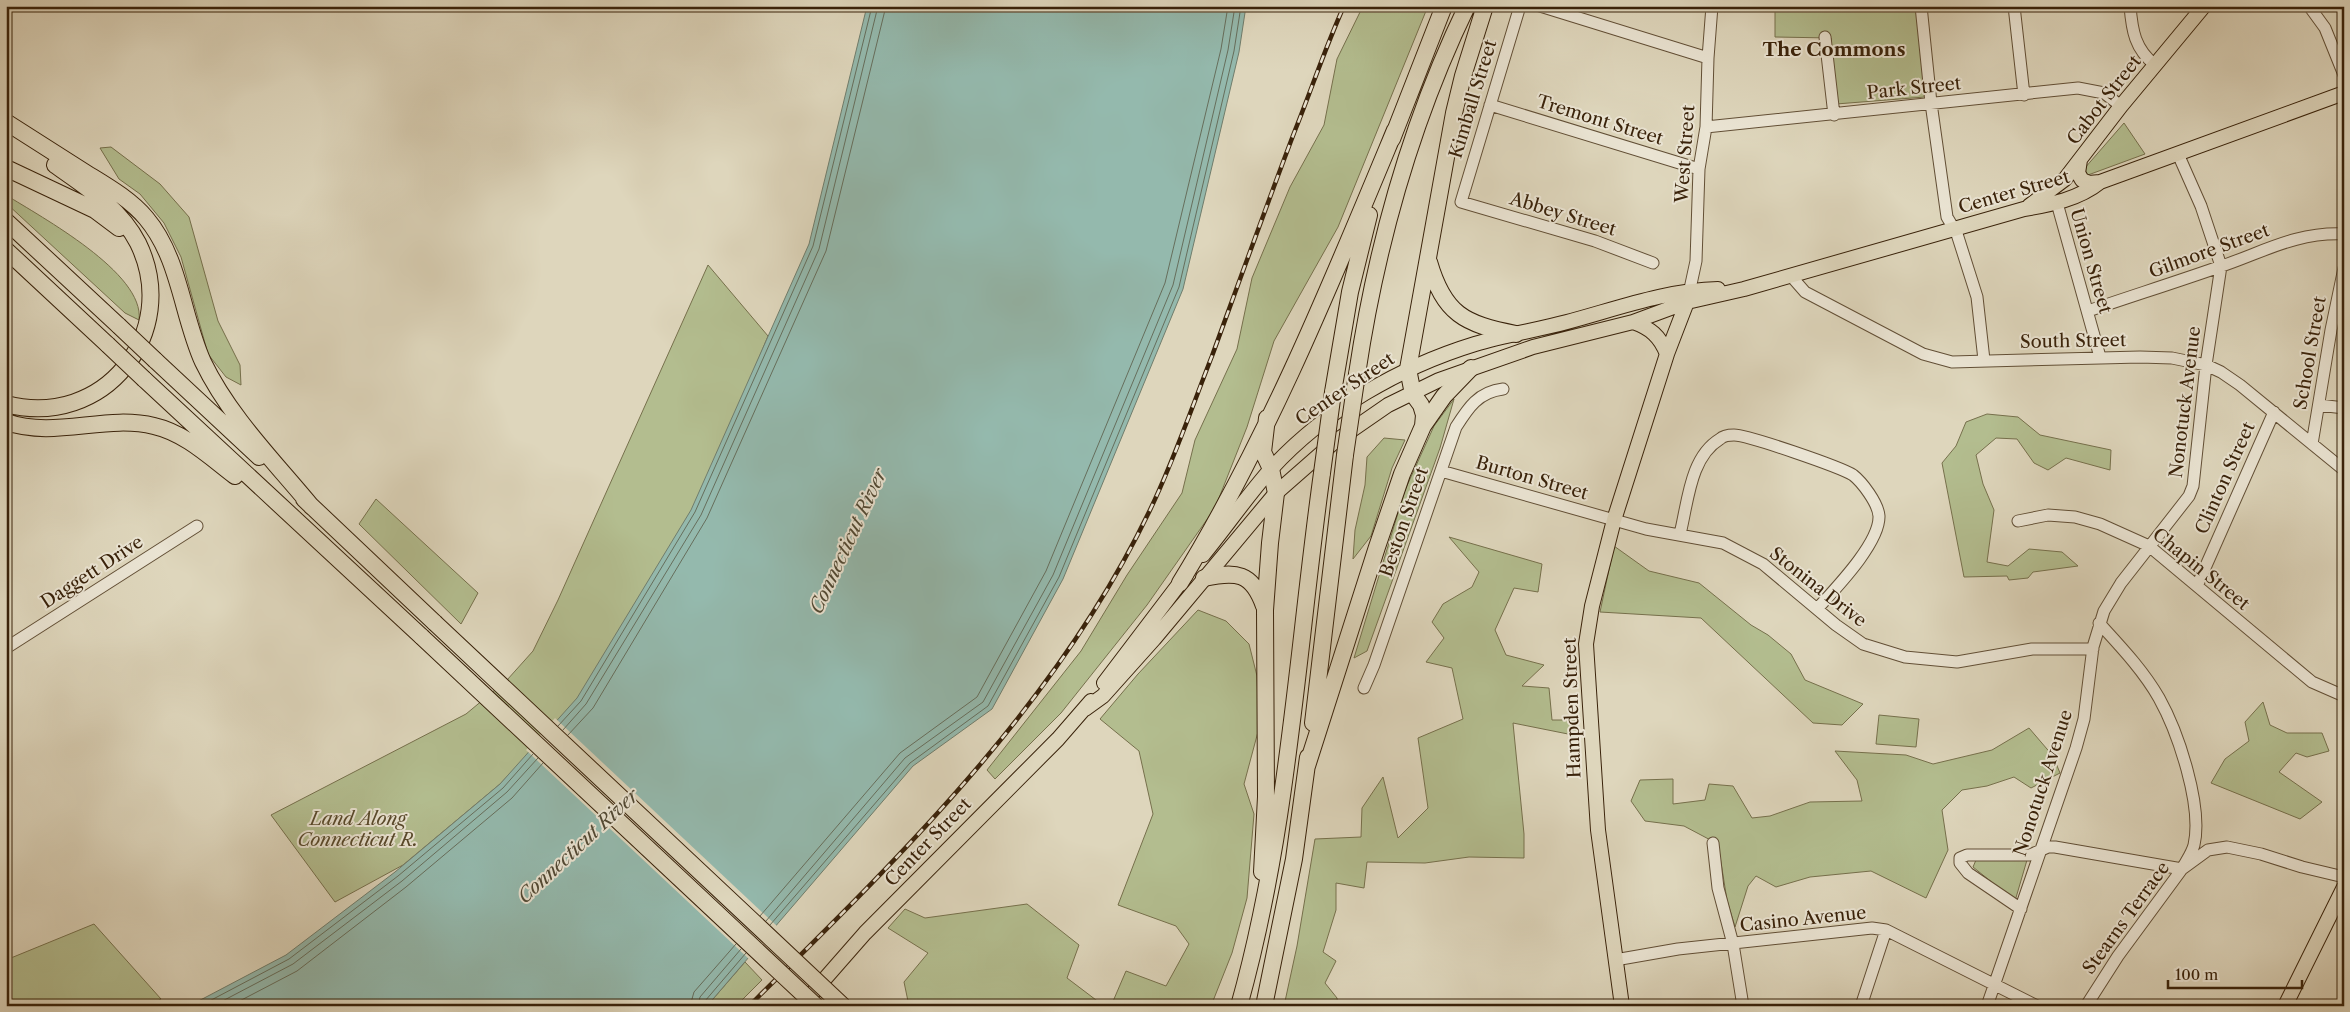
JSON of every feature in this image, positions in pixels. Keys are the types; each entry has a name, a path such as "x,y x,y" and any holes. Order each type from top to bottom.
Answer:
{"highway":[{"path":"1180,583 1220,516 1335,273 1395,130 1444,6"},
{"path":"1264,1006 1294,859 1345,456 1372,290 1396,194 1427,101 1467,6"},
{"path":"1423,426 1424,415 1421,405 1413,394 1408,369 1454,113 1463,76 1485,6"},
{"path":"6,122 121,196 146,218 168,254 194,340 215,384 244,426 312,506"},
{"path":"1239,1006 1272,868 1333,392 1358,258 1375,192 1395,130"},
{"path":"6,131 101,199 124,221 138,244 145,262 150,299 147,325 135,355 111,381 86,396 61,405 27,408 6,404"},
{"path":"6,168 95,210 119,227 135,247 143,263 150,299"},
{"path":"6,221 843,1006"},
{"path":"6,250 422,636 816,1006"},
{"path":"1428,257 1438,288 1456,312 1469,322 1516,334"},
{"path":"1307,766 1402,474 1423,426 1444,396 1471,368"},
{"path":"6,394 22,399 45,402 61,402 86,396"},
{"path":"1254,948 1266,812 1265,610 1276,493 1271,469 1263,452 1267,418"},
{"path":"6,422 45,429 125,423 143,424 164,429 199,449 303,527"},
{"path":"1204,578 1229,573 1240,575 1250,581 1259,592 1265,610"},
{"path":"1273,1006 1278,943"}],"main road":[{"name":"Cabot Street","path":"2024,209 2045,196 2065,179 2121,106 2204,6"},
{"name":"Center Street","path":"801,1006 869,929 1058,739 1085,709 1180,583 1271,469 1309,434 1335,414 1408,369 1476,344 1689,296 1744,289 2024,209 2057,203 2092,189 2100,182 2344,93"},
{"path":"2080,160 2078,174 2082,180 2089,183 2100,182"},
{"path":"2057,203 2060,189 2065,179"},
{"name":"Center Street","path":"1085,709 1104,696 1276,493 1333,443 1388,405 1439,380 1471,368 1534,347 1632,322 1689,296"},
{"name":"Hampden Street","path":"1622,1006 1598,830 1586,644 1592,606 1614,520 1667,354 1689,296"},
{"path":"1632,322 1654,333 1662,341 1667,354"},
{"path":"2285,1006 2344,887"}],"street":[{"name":"Kimball Street","path":"1461,202 1520,6"},
{"path":"1540,6 1708,58"},
{"name":"West Street","path":"1689,296 1698,235 1700,169 1706,127 1712,6"},
{"path":"1921,6 1931,103 1947,217 1963,250 1977,297 1984,360"},
{"path":"2014,6 2024,95"},
{"path":"2130,6 2134,40 2142,52 2155,65"},
{"path":"2314,8 2326,31 2344,75"},
{"path":"1825,37 1834,115"},
{"name":"Park Street","path":"1706,127 1834,115 1931,103 2087,89 2104,93 2121,106"},
{"name":"Tremont Street","path":"1490,105 1700,169"},
{"name":"Nonotuck Avenue","path":"1987,1006 2084,719 2093,649 2099,622 2113,595 2189,496 2193,486 2206,365 2221,266 2201,206 2178,154"},
{"name":"Abbey Street","path":"1461,202 1595,241 1653,263"},
{"name":"Union Street","path":"2057,203 2100,357"},
{"name":"Gilmore Street","path":"2088,311 2221,266 2294,238 2321,233 2344,234"},
{"name":"School Street","path":"2312,444 2340,303 2344,268"},
{"name":"South Street","path":"1791,276 1806,292 1923,354 1952,362 2100,357 2172,358 2206,365 2221,372 2274,412 2344,470"},
{"name":"Beston Street","path":"1364,688 1374,665 1456,427 1468,406 1479,397 1494,390 1502,389"},
{"path":"2319,405 2344,408"},
{"name":"Clinton Street","path":"2197,586 2274,412"},
{"path":"1680,534 1695,471 1706,450 1721,437 1735,435 1757,441 1837,467 1853,475 1867,488 1879,515 1873,537 1865,551 1817,609"},
{"name":"Burton Street","path":"1441,471 1614,520"},
{"name":"Chapin Street","path":"2018,521 2048,515 2075,517 2100,524 2149,546 2312,682 2344,696"},
{"name":"Stonina Drive","path":"1614,520 1646,529 1723,543 1748,554 1789,584 1817,609 1863,644 1905,657 1957,662 2032,650 2093,649"},
{"name":"Daggett Drive","path":"6,648 197,526"},
{"path":"2021,909 1968,872 1960,863 1960,858 1966,855 2030,855 2055,847 2182,869 2193,846 2196,812 2178,743 2159,698 2137,666 2099,622"},
{"path":"1713,843 1718,888 1733,944 1743,1006"},
{"name":"Stearns Terrace","path":"2086,1006 2118,956 2182,869 2208,850 2227,847 2261,854 2302,867 2344,877"},
{"name":"Casino Avenue","path":"1615,960 1678,949 1850,930 1886,930 2037,1006"},
{"path":"1861,1006 1886,930"}],"green space":[{"path":"1363,6 1428,6 1338,227 1274,341 1247,427 1215,508 1147,605 1061,713 995,779 987,770 1081,651 1127,575 1182,493 1195,440 1237,349 1252,278 1290,187 1324,125 1337,59"},
{"path":"1775,6 1916,6 1925,97 1836,104 1831,38 1775,37"},
{"path":"2124,123 2145,154 2088,175 2084,169"},
{"path":"111,147 160,184 189,217 218,321 240,365 241,385 226,377 208,354 181,257 164,223 140,194 119,179 100,148"},
{"path":"6,195 65,232 109,266 126,284 136,302 139,320 125,313 6,203"},
{"name":"Land Along Connecticut R.","path":"708,265 768,336 648,629 500,784 403,865 335,902 271,815 466,714 507,680 533,651 558,600"},
{"path":"1454,399 1440,448 1367,651 1354,658 1405,490 1434,426"},
{"path":"1987,414 2018,417 2040,435 2111,450 2110,470 2066,458 2048,470 2034,463 2017,439 1996,438 1976,455 1983,484 1994,510 1987,562 2008,566 2029,549 2062,552 2078,566 2033,572 2028,578 2009,580 2007,576 1964,577 1942,463 1956,446 1966,422"},
{"path":"1384,438 1405,440 1392,468 1371,536 1353,559 1355,530 1365,485 1367,457"},
{"path":"376,499 478,593 461,624 359,524"},
{"path":"1449,537 1542,564 1538,592 1514,588 1495,630 1506,655 1544,665 1522,686 1549,688 1552,720 1575,720 1578,736 1513,723 1524,834 1524,858 1469,857 1425,863 1367,862 1364,888 1336,883 1336,910 1323,952 1336,961 1325,983 1337,998 1338,1006 1284,1006 1297,946 1315,839 1361,837 1362,808 1383,777 1398,838 1428,808 1418,738 1463,719 1452,668 1426,662 1444,638 1432,622 1443,604 1472,587 1479,572"},
{"path":"1614,546 1649,571 1699,583 1791,654 1805,680 1863,704 1842,725 1813,723 1701,618 1600,612"},
{"path":"1198,610 1226,621 1249,644 1257,676 1259,728 1244,784 1254,814 1247,898 1232,953 1211,1006 1111,1006 1126,971 1166,986 1189,944 1176,926 1118,905 1153,814 1139,751 1100,719 1138,674"},
{"path":"2263,702 2270,725 2287,733 2322,733 2329,751 2307,757 2296,753 2279,772 2322,802 2300,819 2211,783 2225,759 2249,741 2245,722"},
{"path":"1879,715 1919,719 1916,747 1876,744"},
{"path":"2029,728 2053,756 2060,773 2031,788 2014,777 1987,786 1962,790 1942,810 1948,850 1926,898 1871,871 1810,877 1776,887 1756,876 1748,886 1735,927 1727,900 1718,844 1684,826 1645,821 1631,801 1640,780 1673,779 1673,804 1705,800 1709,784 1733,786 1752,818 1770,816 1810,802 1862,801 1857,780 1835,751 1906,755 1933,764 1992,750"},
{"path":"1976,860 2027,860 2015,901 1973,867"},
{"path":"1027,904 1079,945 1067,978 1104,1006 909,1006 904,982 928,953 888,928 905,909 925,918"},
{"path":"94,924 161,999 149,1006 6,1006 6,960"},
{"path":"745,962 762,980 736,1006 707,1006"}],"water":[{"name":"Connecticut River","path":"867,6 1246,6 1239,52 1183,289 1063,579 992,709 913,766 707,1006 189,1006 286,955 395,872 500,784 577,698 691,510 809,244"}],"pier":[{"path":"555,718 778,927 750,960 526,750"}],"railway":[{"path":"749,1006 863,892 972,774 1022,713 1069,648 1112,581 1150,510 1175,453 1294,133 1344,6"}],"district":[{"name":"The Commons","path":"1834,49"}]}
